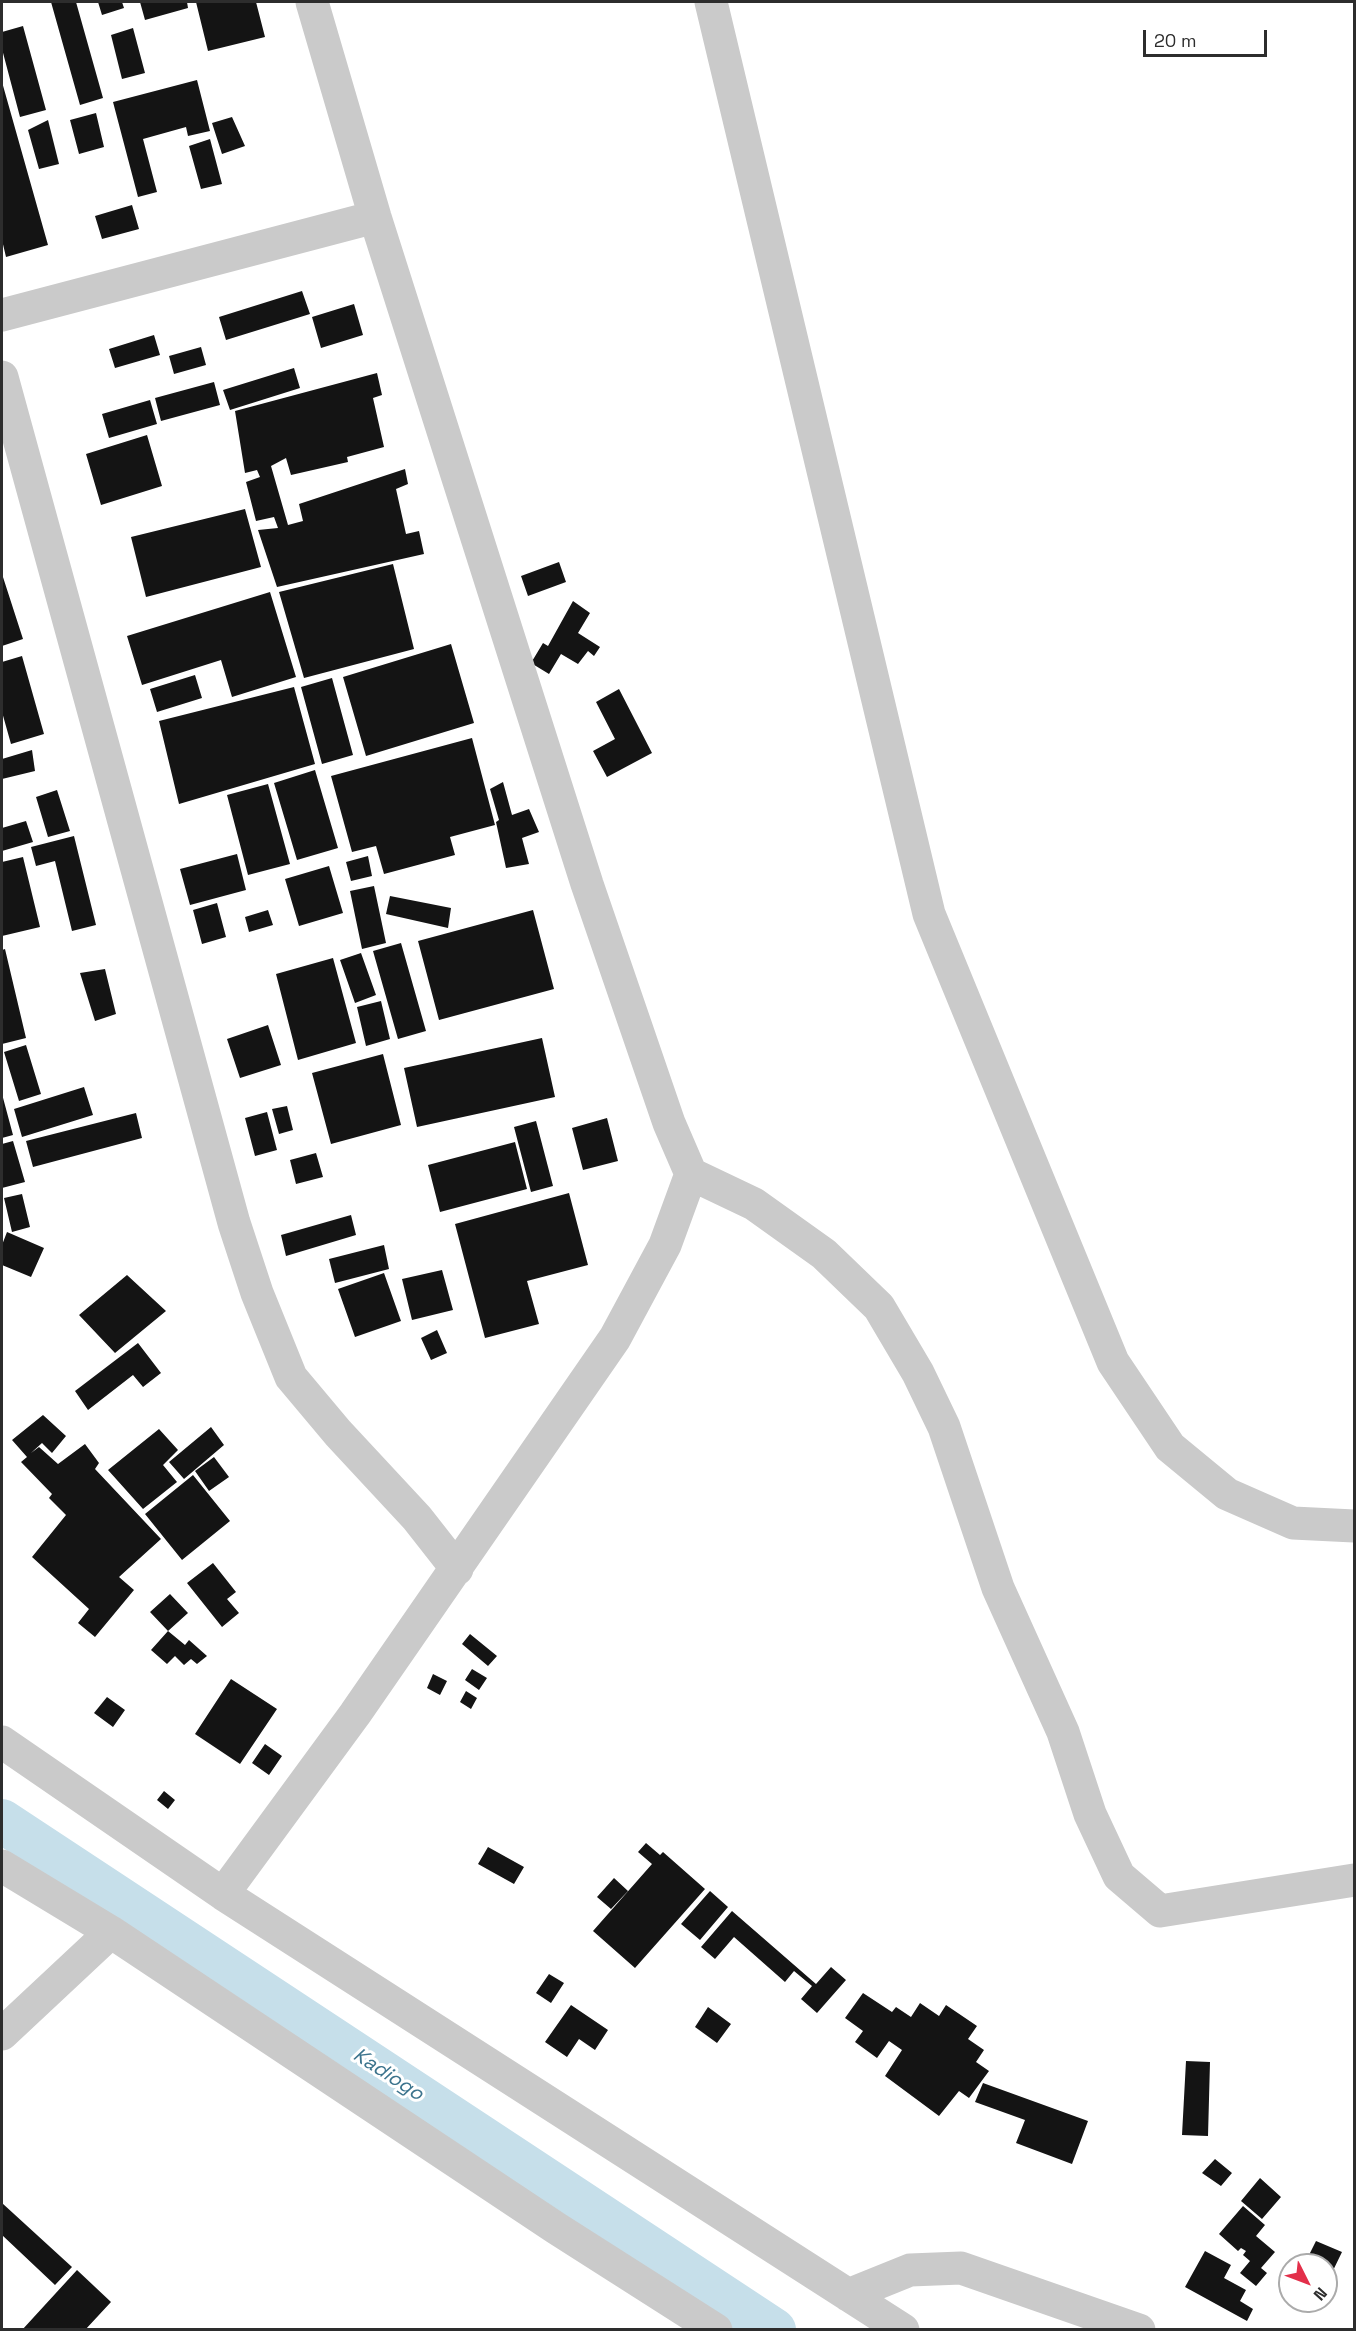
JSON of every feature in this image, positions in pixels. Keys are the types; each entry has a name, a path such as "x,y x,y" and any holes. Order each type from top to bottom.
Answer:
{"street":[{"path":"312,2 375,217 587,884 669,1123 692,1174 754,1204 824,1254 879,1307 918,1373 944,1427 998,1588 1063,1732 1090,1814 1119,1876 1160,1911 1354,1880"},
{"path":"711,2 929,914 1113,1362 1170,1447 1227,1494 1293,1523 1354,1526"},
{"path":"2,315 375,217"},
{"path":"2,377 234,1223 256,1293 291,1377 338,1433 417,1518 457,1569"},
{"path":"223,1894 355,1714 615,1338 665,1245 692,1174"},
{"path":"2,1742 223,1894 903,2330"},
{"path":"2,1866 111,1932 556,2228 717,2330"},
{"path":"2,2034 111,1932"},
{"path":"848,2295 910,2270 961,2268 1139,2330"}],"building":[{"path":"51,2 76,2 103,98 80,105"},
{"path":"98,2 122,2 124,8 102,15"},
{"path":"140,2 187,2 188,8 145,20"},
{"path":"196,2 256,2 265,37 208,51"},
{"path":"23,26 46,110 20,117 2,49 2,32"},
{"path":"133,28 145,73 122,79 111,35"},
{"path":"197,80 210,131 188,136 186,127 143,139 157,192 138,197 113,102"},
{"path":"2,82 48,245 6,257 2,240"},
{"path":"96,113 104,147 79,154 70,120"},
{"path":"232,117 245,146 222,154 212,123"},
{"path":"48,120 59,164 39,169 28,130"},
{"path":"210,139 222,184 201,189 189,146"},
{"path":"132,205 139,229 102,239 95,216"},
{"path":"302,291 310,314 226,340 219,317"},
{"path":"354,304 363,335 321,348 312,317"},
{"path":"154,335 160,355 115,368 109,349"},
{"path":"201,347 206,365 174,374 169,356"},
{"path":"294,368 300,388 230,410 223,390"},
{"path":"377,373 382,395 373,398 384,447 347,457 348,462 291,475 286,458 271,466 288,525 303,521 299,504 405,469 408,484 396,489 406,534 419,531 424,554 277,587 258,530 278,528 274,517 256,521 246,482 260,477 257,470 245,473 235,411"},
{"path":"214,382 220,405 161,421 155,398"},
{"path":"150,400 157,424 109,438 102,414"},
{"path":"147,435 162,486 101,505 86,454"},
{"path":"245,509 261,567 146,597 131,537"},
{"path":"559,562 566,582 528,596 521,576"},
{"path":"393,564 414,649 304,678 279,592"},
{"path":"2,574 23,639 2,646"},
{"path":"270,592 296,677 232,697 221,660 142,685 127,636"},
{"path":"573,601 590,613 578,633 600,647 594,656 588,651 578,664 561,654 549,674 531,663 543,643 548,646"},
{"path":"451,644 474,723 366,756 343,677"},
{"path":"22,656 44,734 11,744 2,712 2,662"},
{"path":"195,675 202,698 157,712 150,689"},
{"path":"332,678 353,755 322,764 301,687"},
{"path":"294,687 315,764 179,804 159,721"},
{"path":"619,689 652,753 607,777 593,751 615,739 596,702"},
{"path":"472,738 495,825 450,837 455,855 384,874 376,846 352,852 331,776"},
{"path":"32,750 35,771 2,779 2,759"},
{"path":"315,770 338,848 297,860 274,783"},
{"path":"503,782 512,815 529,809 539,832 522,838 529,864 506,868 496,822 499,820 490,789"},
{"path":"268,784 290,864 248,875 227,795"},
{"path":"57,790 70,831 48,837 36,797"},
{"path":"26,821 33,842 2,851 2,828"},
{"path":"74,836 96,925 72,931 55,861 36,866 31,847"},
{"path":"237,854 246,890 190,905 180,869"},
{"path":"368,856 372,876 351,881 346,862"},
{"path":"23,857 40,927 2,936 2,862"},
{"path":"329,866 343,913 299,926 285,879"},
{"path":"374,886 386,943 362,949 350,891"},
{"path":"390,896 451,908 448,928 386,914"},
{"path":"217,903 226,937 202,944 193,910"},
{"path":"268,910 273,925 249,932 245,917"},
{"path":"533,910 554,989 439,1020 418,941"},
{"path":"401,943 426,1031 398,1039 373,951"},
{"path":"5,949 26,1038 2,1044 2,950"},
{"path":"361,953 376,995 355,1003 340,960"},
{"path":"333,958 356,1043 298,1060 276,974"},
{"path":"105,969 116,1014 95,1021 80,973"},
{"path":"381,1001 390,1039 366,1046 357,1007"},
{"path":"268,1025 281,1065 240,1078 227,1039"},
{"path":"542,1038 555,1097 417,1127 404,1068"},
{"path":"26,1045 41,1094 19,1101 4,1052"},
{"path":"383,1054 401,1125 331,1144 312,1073"},
{"path":"84,1087 93,1115 22,1137 14,1109"},
{"path":"2,1094 13,1135 2,1138"},
{"path":"287,1106 293,1130 279,1134 272,1109"},
{"path":"267,1112 277,1150 255,1156 245,1118"},
{"path":"136,1113 142,1138 33,1167 26,1141"},
{"path":"607,1118 618,1161 583,1170 572,1128"},
{"path":"536,1121 553,1186 531,1192 514,1127"},
{"path":"13,1141 25,1182 2,1188 2,1144"},
{"path":"515,1142 527,1189 440,1212 428,1165"},
{"path":"316,1153 323,1177 296,1184 290,1160"},
{"path":"569,1193 588,1265 527,1281 539,1324 485,1338 455,1224"},
{"path":"22,1194 30,1227 12,1232 4,1198"},
{"path":"351,1215 356,1235 286,1256 281,1235"},
{"path":"7,1232 44,1248 31,1277 2,1265 2,1245"},
{"path":"384,1245 389,1269 335,1283 329,1259"},
{"path":"442,1270 453,1310 412,1320 402,1279"},
{"path":"384,1273 401,1321 355,1337 338,1289"},
{"path":"127,1275 166,1311 115,1353 79,1315"},
{"path":"437,1330 447,1353 431,1360 421,1338"},
{"path":"138,1343 161,1373 143,1387 133,1375 88,1410 75,1391"},
{"path":"43,1415 66,1436 52,1453 42,1443 31,1453 39,1447 58,1464 85,1444 99,1463 95,1469 161,1539 119,1577 134,1590 95,1637 78,1623 89,1609 32,1557 66,1515 49,1498 52,1494 21,1462 27,1457 12,1440"},
{"path":"211,1427 224,1445 184,1479 169,1462"},
{"path":"159,1429 178,1450 163,1465 177,1482 143,1509 108,1470"},
{"path":"214,1457 229,1477 209,1491 195,1471"},
{"path":"193,1475 230,1521 182,1560 145,1514"},
{"path":"213,1563 236,1592 227,1599 239,1613 222,1627 187,1583"},
{"path":"170,1594 188,1613 168,1631 150,1612"},
{"path":"168,1631 185,1645 189,1640 207,1656 197,1664 191,1659 184,1665 175,1656 167,1664 151,1650"},
{"path":"470,1634 497,1656 488,1666 462,1644"},
{"path":"472,1669 487,1678 479,1690 465,1680"},
{"path":"433,1674 447,1681 440,1695 427,1688"},
{"path":"231,1679 277,1709 240,1764 195,1734"},
{"path":"466,1691 477,1698 471,1709 460,1702"},
{"path":"107,1697 125,1710 113,1727 94,1713"},
{"path":"265,1744 282,1756 269,1775 252,1763"},
{"path":"164,1791 175,1800 168,1809 157,1800"},
{"path":"646,1843 660,1855 663,1852 705,1889 635,1968 593,1931 652,1864 638,1852"},
{"path":"488,1847 524,1867 514,1884 478,1864"},
{"path":"614,1878 628,1891 611,1909 597,1897"},
{"path":"710,1891 728,1907 700,1940 681,1924"},
{"path":"732,1911 816,1984 831,1967 846,1980 817,2013 801,1999 812,1986 794,1971 785,1982 734,1937 715,1959 701,1947"},
{"path":"549,1974 564,1983 551,2003 536,1993"},
{"path":"863,1993 892,2012 896,2007 911,2017 920,2003 939,2016 946,2005 977,2026 968,2039 984,2050 976,2062 989,2071 969,2098 959,2091 939,2116 885,2076 902,2050 889,2041 877,2058 855,2042 863,2031 845,2018"},
{"path":"571,2005 608,2030 595,2050 579,2039 567,2057 545,2042"},
{"path":"708,2007 731,2024 717,2043 695,2027"},
{"path":"1186,2061 1210,2062 1208,2136 1182,2135"},
{"path":"983,2083 1088,2121 1072,2164 1016,2143 1025,2120 975,2102"},
{"path":"1215,2159 1232,2173 1221,2186 1202,2173"},
{"path":"1260,2178 1281,2197 1262,2219 1241,2201"},
{"path":"2,2203 72,2267 55,2285 2,2235"},
{"path":"1243,2206 1265,2225 1256,2236 1275,2252 1261,2268 1267,2273 1256,2286 1240,2273 1250,2261 1243,2255 1246,2251 1241,2248 1238,2251 1219,2234"},
{"path":"1316,2241 1342,2252 1338,2260 1338,2253 1310,2253"},
{"path":"1205,2251 1231,2265 1224,2278 1246,2290 1240,2301 1253,2309 1247,2321 1185,2287"},
{"path":"77,2270 111,2302 85,2330 22,2330"}],"waterway":[{"name":"Kadiogo","path":"2,1821 774,2330"}]}
